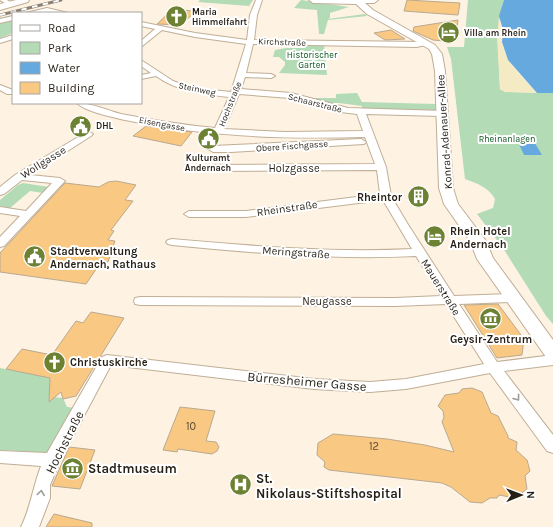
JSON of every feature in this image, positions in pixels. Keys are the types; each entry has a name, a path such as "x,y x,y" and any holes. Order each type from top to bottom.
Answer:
{"street":[{"path":"0,7 6,2 25,0"},
{"path":"313,0 335,1 358,5 374,0"},
{"name":"Hochstraße","path":"218,132 236,93 242,75 257,3"},
{"name":"Konrad-Adenauer-Allee","path":"358,5 432,47 437,54 440,71 441,113 446,188 448,196 457,214 478,241 486,259 553,353"},
{"path":"32,12 37,10 46,10 58,12"},
{"path":"0,21 12,18"},
{"name":"Kirchstraße","path":"142,24 218,39 244,42 425,44"},
{"path":"142,43 161,28"},
{"path":"0,41 12,37"},
{"name":"Steinweg","path":"142,63 170,83 185,88 216,94 236,93"},
{"path":"142,77 156,74"},
{"name":"Hochstraße","path":"242,75 271,76"},
{"path":"0,87 10,92 0,96"},
{"name":"Schaarstraße","path":"236,93 291,96 332,108 361,112 441,113"},
{"name":"Eisengasse","path":"85,104 105,112 182,128 218,132 370,138"},
{"name":"Mauerstraße","path":"361,112 381,167 386,196 419,252 493,367 553,447"},
{"name":"Wollgasse","path":"0,192 19,177 88,134"},
{"name":"Obere Fischgasse","path":"213,149 254,149 370,138"},
{"name":"Holzgasse","path":"207,168 381,167"},
{"path":"0,244 27,214 60,182 19,177"},
{"name":"Rheinstraße","path":"189,214 246,214 386,196"},
{"path":"0,210 27,214"},
{"name":"Meringstraße","path":"172,242 305,254 379,255 419,252"},
{"name":"Neugasse","path":"140,301 395,302 514,298"},
{"name":"Hochstraße","path":"30,527 41,498 42,485 52,460 107,360"},
{"name":"Bürresheimer Gasse","path":"107,360 349,387 385,387 493,367 553,360"},
{"path":"0,457 52,460"}],"green space":[{"path":"200,0 253,0 249,6 198,2"},
{"path":"301,0 349,7 330,13 330,18 328,19 365,14 367,16 328,20 324,34 319,34 317,10 294,8"},
{"name":"Rheinanlagen","path":"468,0 504,0 499,22 498,56 500,89 505,92 553,93 553,324 546,316 503,248 477,214 493,208 495,199 486,189 465,179 451,59 447,47 464,47"},
{"path":"12,15 12,33 0,38 0,18"},
{"name":"Historischer Garten","path":"306,44 324,44 327,75 279,73 285,65 285,62 279,57 273,57 275,50 286,48 303,48"},
{"path":"357,93 362,102 435,104 436,110 362,109 362,106 339,103 317,104 307,98 336,98 336,94"},
{"path":"23,183 49,187 43,193 30,191 10,208 0,206 0,200 18,185"},
{"path":"0,368 58,379 53,397 63,398 67,407 77,408 50,453 0,450"}],"sand":[{"path":"499,16 502,41 506,56 515,69 537,93 505,92 500,89 497,38"}],"water":[{"path":"504,0 553,0 553,93 537,93 508,60 502,42 503,30 499,16"},
{"path":"517,140 533,140 542,155 524,155"}],"building":[{"path":"407,0 460,3 458,15 404,11"},
{"name":"Maria Himmelfahrt","path":"173,9 196,11 181,25 157,24"},
{"path":"458,20 456,36 443,35 444,41 433,40 413,31 414,27"},
{"path":"391,30 405,39 385,40 374,33"},
{"path":"146,126 192,132 181,146 133,136"},
{"path":"116,181 136,185 125,200 133,201 111,230 114,231 108,240 115,241 108,262 101,262 86,284 0,272 0,253 65,183 99,187 108,182"},
{"name":"Geysir-Zentrum","path":"498,304 524,339 522,355 497,358 464,305"},
{"name":"Christuskirche","path":"91,312 124,318 76,396 63,399 61,392 49,402 50,378 6,369 22,349 52,355 76,321 83,323"},
{"path":"472,388 482,392 491,413 498,416 508,438 517,442 516,450 527,460 530,471 525,476 527,489 515,498 499,495 497,498 490,498 482,503 470,502 451,487 442,483 329,470 324,467 325,462 317,455 318,443 333,434 387,439 425,445 454,452 442,422 444,417 443,411 438,406 445,395 459,393 462,389"},
{"path":"180,407 215,411 206,441 216,442 219,447 217,451 212,454 178,449 177,452 163,450"},
{"name":"Stadtmuseum","path":"69,447 95,450 80,489 52,486"},
{"path":"54,514 92,523 92,527 46,527"}],"railway":[{"path":"12,12 61,0"},
{"path":"0,15 12,12"}],"place":[{"name":"Maria Himmelfahrt","path":"177,17"},
{"name":"Villa am Rhein","path":"449,33"},
{"name":"DHL","path":"80,126"},
{"name":"Kulturamt Andernach","path":"208,139"},
{"name":"Rheintor","path":"418,197"},
{"name":"Rhein Hotel Andernach","path":"434,237"},
{"name":"Stadtverwaltung Andernach, Rathaus","path":"34,257"},
{"name":"Geysir-Zentrum","path":"491,319"},
{"name":"Christuskirche","path":"55,362"},
{"name":"Stadtmuseum","path":"73,468"},
{"name":"St. Nikolaus-Stiftshospital","path":"241,485"}]}
